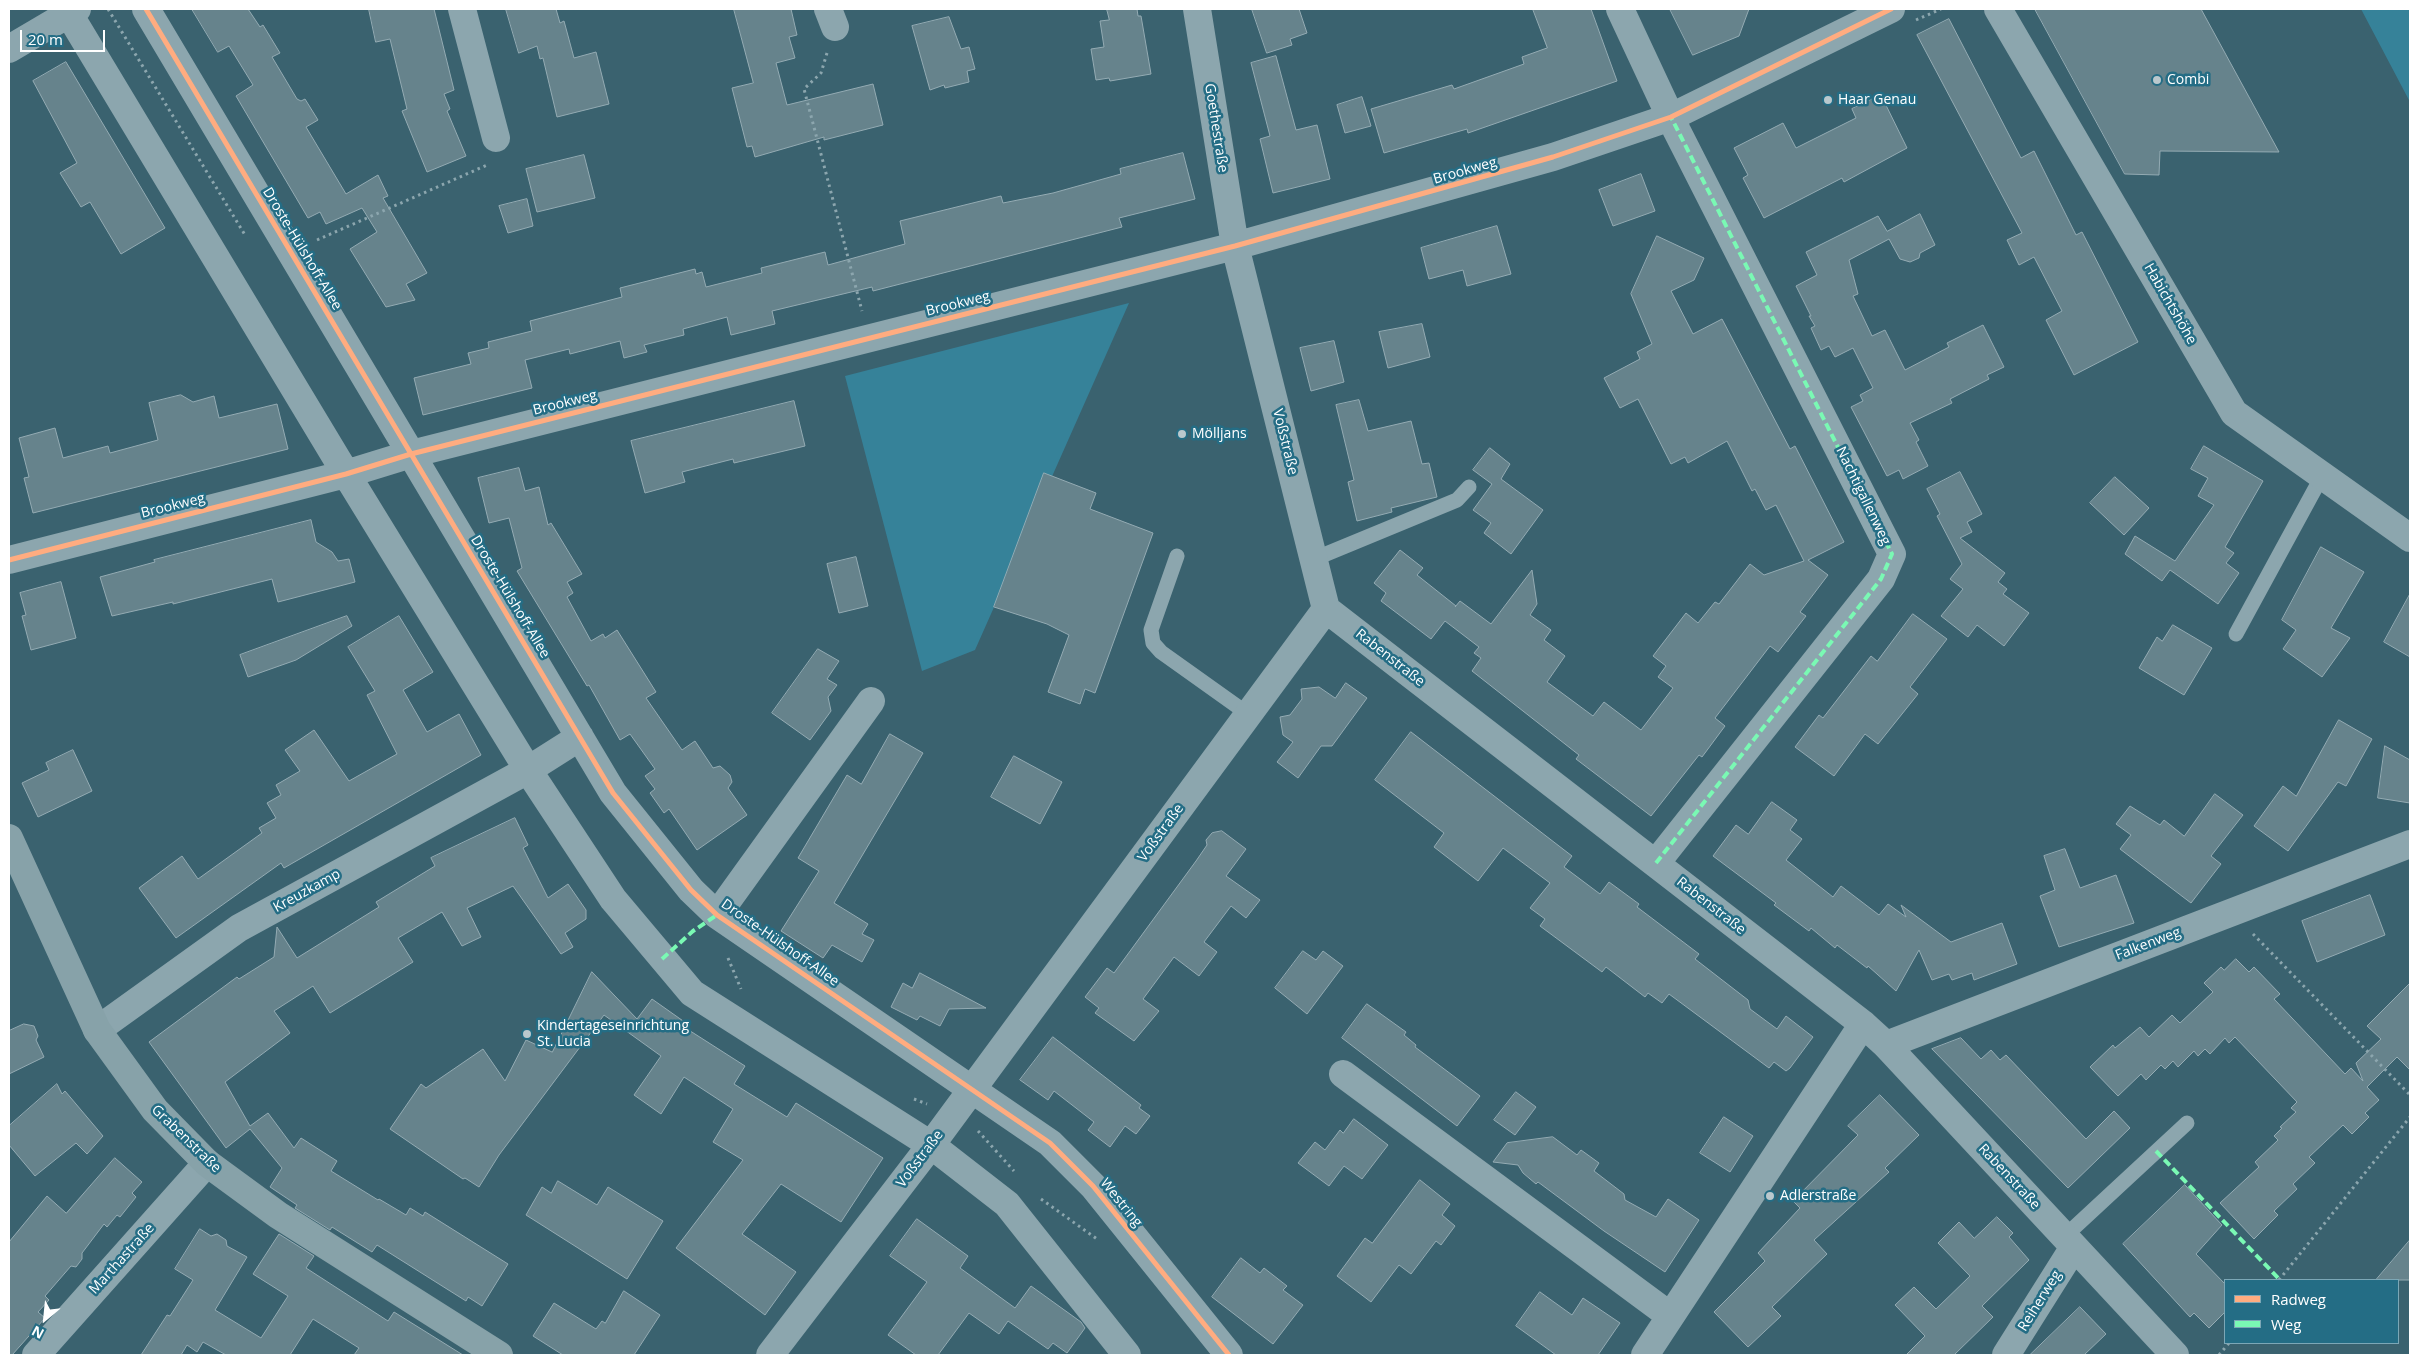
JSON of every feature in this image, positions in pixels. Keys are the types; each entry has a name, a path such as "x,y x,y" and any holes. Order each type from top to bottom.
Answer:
{"street":[{"name":"Droste-Hülshoff-Allee","path":"146,9 612,793 690,890 717,915 973,1088"},
{"path":"462,9 496,138"},
{"name":"Goethestraße","path":"1197,9 1235,246"},
{"path":"1620,9 1671,117"},
{"name":"Brookweg","path":"9,560 346,474 410,454 1235,246 1553,158 1671,117 1891,9"},
{"name":"Habichtshöhe","path":"1998,9 2234,413 2410,538"},
{"path":"9,49 71,10 346,474 528,770 613,899 692,992 931,1145 1007,1204 1127,1355"},
{"name":"Nachtigallenweg","path":"1656,863 1881,579 1892,554 1671,117"},
{"name":"Voßstraße","path":"770,1355 931,1145 1326,608 1235,246"},
{"name":"Rabenstraße","path":"1326,608 1863,1024 1886,1045 2175,1355"},
{"name":"Droste-Hülshoff-Allee","path":"717,915 871,701"},
{"path":"528,770 580,737"},
{"name":"Kreuzkamp","path":"97,1030 238,928 528,770"},
{"name":"Grabenstraße","path":"9,838 16,872 97,1030 154,1110 207,1164 278,1215 499,1355"},
{"name":"Falkenweg","path":"1886,1045 2410,844"},
{"path":"1645,1355 1669,1315 1863,1024"},
{"path":"1343,1074 1669,1315"},
{"name":"Westring","path":"973,1088 1050,1143 1094,1186 1229,1355"},
{"name":"Marthastraße","path":"36,1355 207,1164"},
{"name":"Reiherweg","path":"2006,1355 2069,1242"}],"lane":[{"path":"2236,634 2322,476"},
{"path":"1314,559 1457,500 1469,487"},
{"path":"1177,556 1151,630 1153,643 1161,652 1248,714"},
{"path":"2069,1242 2187,1123"}],"path":[{"path":"831,18 821,73 804,89 869,338"},
{"path":"291,252 488,164 496,138"},
{"path":"2232,912 2410,1095"},
{"path":"2281,1279 2410,1117"},
{"path":"951,1118 973,1124 1015,1173"},
{"path":"1033,1193 1096,1238 1102,1245"},
{"path":"2219,1355 2228,1344"}],"shaded area":[{"path":"2361,9 2410,9 2410,102"},
{"path":"1129,303 975,650 922,671 845,376"}],"building":[{"path":"192,9 248,9 260,27 263,25 280,53 272,57 297,99 301,101 305,99 318,120 306,127 346,194 378,175 388,196 383,198 427,273 406,284 415,300 386,307 350,249 377,232 362,208 326,224 320,212 308,218 236,96 253,85 229,46 218,52"},
{"path":"369,9 434,9 454,90 444,94 450,109 447,111 466,156 427,172 402,111 407,109 390,39 376,42"},
{"path":"506,9 556,9 560,23 564,21 574,58 596,52 609,104 557,117 543,58 540,59 537,46 519,53"},
{"path":"734,9 791,9 797,35 789,37 795,58 776,63 787,105 873,84 883,125 824,140 824,137 755,157 752,146 747,147 732,88 753,83"},
{"path":"1107,9 1137,9 1138,16 1141,16 1151,74 1110,81 1109,78 1096,80 1091,49 1104,47 1100,21 1109,20"},
{"path":"1252,9 1299,9 1307,33 1290,39 1292,45 1267,53"},
{"path":"1533,9 1591,9 1617,81 1468,133 1467,129 1384,153 1371,109 1452,85 1454,89 1524,64 1522,57 1547,48"},
{"path":"1670,9 1749,9 1739,36 1693,55"},
{"name":"Combi","path":"2035,9 2201,9 2279,152 2160,151 2159,175 2125,174"},
{"path":"949,17 961,49 969,47 975,69 967,71 969,82 945,88 944,85 930,90 912,26"},
{"path":"1949,19 2021,158 2034,151 2076,235 2082,232 2138,342 2074,375 2046,320 2062,311 2034,257 2019,265 2007,240 2022,233 1917,35"},
{"path":"1276,56 1296,130 1317,125 1330,179 1273,193 1260,139 1270,136 1251,63"},
{"path":"66,62 165,228 121,254 90,202 81,207 60,173 77,163 33,81"},
{"path":"1881,95 1907,148 1844,182 1842,178 1764,218 1743,178 1748,175 1734,148 1783,123 1796,148 1856,118 1852,109"},
{"path":"1362,97 1371,126 1345,133 1337,105"},
{"path":"1183,153 1195,199 1119,218 1122,227 873,291 872,287 772,311 775,324 731,335 727,317 683,329 684,335 644,345 647,352 624,358 620,341 570,354 569,349 525,360 532,388 423,415 414,378 471,364 468,353 489,348 488,342 532,331 530,321 622,297 620,288 695,269 696,274 702,272 706,287 762,273 761,268 825,252 828,265 905,244 900,221 1001,196 1003,203 1053,193 1121,174 1120,169"},
{"path":"584,155 595,198 537,212 526,169"},
{"path":"1641,174 1655,211 1613,226 1599,190"},
{"path":"527,199 533,226 508,233 499,206"},
{"path":"1920,214 1935,245 1920,253 1919,258 1910,262 1900,259 1889,239 1849,260 1858,294 1853,296 1872,336 1885,330 1905,370 1949,347 1947,343 1983,325 2004,367 1987,375 1989,379 1950,399 1952,403 1910,423 1919,440 1916,442 1928,466 1903,479 1899,470 1887,476 1851,407 1863,401 1860,395 1873,388 1853,348 1835,357 1829,346 1821,350 1811,328 1815,326 1796,286 1817,275 1806,252 1878,216 1887,231"},
{"path":"1497,226 1511,274 1467,286 1463,270 1429,279 1421,248"},
{"path":"1657,236 1704,258 1694,280 1671,291 1693,334 1722,319 1790,449 1795,446 1844,542 1808,560 1828,575 1800,612 1806,616 1778,652 1770,646 1715,718 1725,726 1702,757 1699,755 1651,816 1576,759 1579,755 1472,671 1481,658 1474,653 1479,647 1445,621 1431,639 1381,601 1386,593 1374,583 1400,550 1423,568 1417,575 1456,606 1460,601 1491,624 1532,570 1537,604 1530,615 1551,630 1544,640 1565,656 1547,682 1593,716 1604,702 1641,730 1673,688 1658,677 1666,666 1653,656 1686,613 1698,623 1715,602 1719,604 1750,564 1764,575 1804,561 1776,505 1766,510 1755,489 1752,491 1727,441 1688,463 1685,457 1671,464 1638,399 1620,408 1604,378 1640,359 1637,352 1652,344 1631,294"},
{"path":"1422,324 1430,357 1388,368 1379,332"},
{"path":"1334,341 1344,382 1311,391 1300,348"},
{"path":"181,395 193,402 214,396 219,418 277,404 288,449 33,513 24,478 29,477 19,438 55,428 63,458 108,446 110,453 158,440 149,403"},
{"path":"1359,400 1368,431 1411,421 1422,464 1429,463 1437,497 1391,508 1392,512 1357,521 1348,482 1354,480 1336,405"},
{"path":"794,401 805,446 734,463 733,459 682,472 685,482 645,493 631,441"},
{"path":"2204,446 2263,481 2225,547 2234,553 2226,563 2239,573 2218,604 2170,570 2162,581 2125,554 2135,536 2175,561 2214,505 2198,496 2208,478 2191,469"},
{"path":"1490,448 1510,464 1501,479 1543,510 1511,554 1484,533 1491,523 1473,510 1492,484 1473,470"},
{"path":"519,468 525,491 539,487 548,525 551,523 582,574 567,582 573,593 567,597 591,641 603,634 605,638 617,630 656,692 646,698 682,750 695,741 713,768 720,766 730,775 732,782 728,788 747,815 697,850 669,809 664,813 650,793 655,789 645,776 655,769 630,734 620,740 589,685 587,686 517,571 522,568 509,518 489,523 478,478"},
{"path":"1960,472 1982,514 1967,522 1972,532 1960,538 2005,573 1998,582 2007,589 2003,594 2029,613 2004,646 1977,625 1968,637 1941,616 1963,589 1950,579 1962,564 1937,516 1940,514 1927,489"},
{"path":"1044,473 1096,493 1090,509 1153,533 1095,693 1085,689 1080,704 1048,692 1069,635 1047,624 994,607"},
{"path":"2115,477 2149,508 2124,535 2090,503"},
{"path":"311,520 316,542 332,552 338,561 349,559 355,582 278,602 272,579 173,604 173,602 112,616 100,577 155,562 154,560"},
{"path":"2321,547 2364,572 2331,628 2350,638 2322,677 2283,649 2296,630 2282,620"},
{"path":"856,557 868,606 839,613 827,564"},
{"path":"61,582 76,638 31,650 22,616 26,615 20,593"},
{"path":"2410,594 2410,657 2384,642"},
{"path":"1913,614 1947,639 1910,687 1918,694 1878,744 1865,734 1834,776 1795,747 1819,715 1823,718 1871,656 1877,661"},
{"path":"347,616 352,626 296,660 248,677 240,655"},
{"path":"399,616 433,672 403,690 427,732 459,714 481,755 284,868 281,863 176,938 139,888 182,856 198,879 262,833 259,828 276,818 267,803 281,795 276,785 300,771 285,750 314,730 349,781 397,754 367,695 375,691 348,647"},
{"path":"2173,625 2212,648 2184,695 2139,668 2157,637 2162,641"},
{"path":"818,649 839,661 827,679 837,685 828,697 831,711 810,740 772,713"},
{"path":"1346,683 1367,698 1332,746 1321,746 1298,778 1277,762 1293,742 1283,735 1280,717 1290,715 1302,699 1301,689 1319,687 1335,698"},
{"path":"2339,720 2372,739 2346,786 2338,782 2288,851 2254,826 2283,786 2296,796"},
{"path":"1411,732 1572,856 1564,867 1600,894 1609,882 1639,904 1637,907 1699,954 1695,959 1748,1000 1750,1009 1777,1029 1786,1016 1813,1037 1790,1068 1786,1071 1774,1062 1769,1068 1669,994 1662,1003 1648,993 1645,997 1606,967 1602,972 1540,926 1545,919 1530,908 1550,883 1503,848 1478,881 1434,847 1444,833 1375,780"},
{"path":"890,734 923,753 834,903 868,924 862,934 874,940 862,962 832,945 823,958 781,931 819,871 798,858 847,775 861,784"},
{"path":"2385,746 2410,760 2410,803 2378,798"},
{"path":"73,750 92,791 38,817 22,783 49,770 46,763"},
{"path":"1014,756 1062,782 1040,824 991,797"},
{"path":"2215,794 2243,815 2211,856 2221,864 2191,903 2120,849 2131,835 2116,824 2130,806 2160,825 2164,820 2184,836"},
{"path":"1772,802 1797,820 1790,830 1802,839 1786,860 1833,897 1841,886 1879,915 1888,904 1906,917 1901,905 1951,942 2002,923 2017,964 1974,980 1972,973 1952,980 1949,974 1932,980 1919,950 1896,991 1868,966 1867,968 1837,945 1835,948 1811,928 1809,931 1774,905 1776,903 1713,856 1736,825 1748,834"},
{"path":"515,818 528,845 523,848 548,898 568,884 586,910 586,919 565,933 573,947 561,954 513,886 467,908 481,937 462,946 442,912 398,938 413,962 330,1013 313,986 274,1011 290,1033 225,1082 250,1126 268,1113 294,1148 301,1138 337,1161 331,1171 378,1200 406,1215 410,1208 423,1216 425,1212 508,1264 482,1306 468,1297 466,1301 377,1245 372,1252 332,1227 330,1230 295,1208 297,1205 270,1187 282,1168 250,1129 226,1148 149,1042 237,977 239,979 274,957 277,927 297,958 379,907 376,902 435,866 431,858"},
{"path":"1222,831 1246,849 1226,876 1260,900 1246,918 1231,906 1204,942 1217,952 1199,976 1174,957 1143,999 1159,1011 1134,1041 1095,1013 1099,1008 1085,997 1107,968 1114,973 1196,861 1207,845 1206,840 1212,833"},
{"path":"2065,849 2080,888 2116,875 2134,923 2059,947 2040,896 2055,890 2044,856"},
{"path":"2370,895 2385,935 2317,962 2302,921"},
{"path":"1303,951 1316,960 1323,951 1343,966 1307,1014 1275,988"},
{"path":"2236,959 2249,972 2254,967 2280,994 2274,999 2345,1074 2351,1068 2363,1081 2356,1063 2381,1039 2367,1026 2410,983 2410,1070 2397,1057 2367,1087 2379,1100 2365,1113 2369,1117 2352,1134 2343,1125 2309,1157 2315,1163 2293,1184 2297,1189 2274,1211 2278,1215 2254,1239 2220,1203 2259,1167 2255,1162 2278,1140 2274,1136 2282,1128 2280,1127 2296,1112 2291,1108 2297,1102 2235,1037 2229,1043 2225,1038 2210,1054 2205,1049 2198,1056 2194,1051 2178,1067 2173,1061 2165,1069 2161,1065 2146,1080 2141,1074 2118,1096 2090,1067 2113,1045 2115,1048 2140,1027 2149,1037 2172,1015 2180,1023 2213,992 2204,983 2221,967 2224,970"},
{"path":"592,972 637,1019 652,999 686,1023 684,1027 745,1066 734,1084 787,1117 796,1103 883,1158 841,1222 781,1184 742,1234 796,1272 765,1315 676,1248 743,1160 713,1142 733,1109 684,1077 661,1114 634,1095 661,1056 604,1015 499,1155 479,1187 465,1178 463,1179 390,1129 421,1084 426,1088 483,1049 505,1081 526,1040 552,1052"},
{"path":"920,973 986,1008 949,1009 940,1026 920,1016 917,1020 891,1007 903,983 912,988"},
{"path":"1367,1004 1406,1032 1404,1035 1416,1045 1415,1047 1480,1096 1457,1126 1342,1038"},
{"path":"24,1024 34,1026 38,1036 36,1040 44,1057 9,1074 9,1031"},
{"path":"1053,1037 1141,1105 1139,1108 1150,1116 1136,1134 1125,1126 1110,1147 1088,1130 1094,1122 1054,1091 1048,1100 1020,1080"},
{"path":"1961,1038 1981,1059 1991,1050 2000,1060 2006,1055 2086,1139 2114,1111 2130,1128 2068,1188 1932,1049"},
{"path":"57,1084 62,1094 65,1091 103,1136 87,1154 76,1143 35,1176 9,1145 9,1126"},
{"path":"1516,1092 1536,1107 1515,1135 1494,1120"},
{"path":"1880,1095 1919,1135 1885,1168 1889,1172 1814,1240 1827,1254 1772,1307 1781,1316 1748,1347 1714,1312 1765,1261 1758,1253 1800,1208 1793,1201 1858,1135 1848,1126"},
{"path":"1724,1117 1753,1136 1730,1172 1700,1153"},
{"path":"1354,1119 1388,1145 1362,1179 1344,1166 1329,1186 1298,1163 1315,1142 1325,1150 1340,1130 1343,1133"},
{"path":"1553,1137 1577,1155 1581,1150 1599,1163 1594,1171 1624,1194 1625,1200 1656,1217 1668,1199 1699,1220 1665,1272 1604,1231 1538,1182 1536,1184 1523,1173 1518,1165 1493,1162 1507,1143"},
{"path":"115,1158 142,1182 132,1193 136,1197 120,1217 117,1215 107,1227 104,1224 82,1253 82,1259 76,1267 71,1266 45,1296 49,1300 38,1312 45,1318 12,1355 9,1355 9,1242 47,1196 66,1213"},
{"path":"1420,1180 1450,1204 1442,1215 1455,1226 1441,1245 1436,1241 1411,1274 1399,1265 1371,1302 1337,1276 1365,1238 1372,1243"},
{"path":"558,1181 597,1205 608,1187 663,1221 627,1279 526,1215 542,1187 551,1193"},
{"path":"2185,1185 2222,1225 2196,1254 2224,1283 2224,1313 2209,1328 2194,1313 2190,1317 2123,1244"},
{"path":"1997,1217 2013,1233 2009,1237 2029,1260 1982,1306 1993,1317 1954,1355 1906,1355 1925,1336 1895,1305 1914,1287 1936,1309 1970,1276 1938,1243 1959,1222 1974,1238"},
{"path":"917,1219 968,1256 960,1268 1015,1308 1031,1286 1081,1322 1085,1328 1067,1353 1053,1343 1048,1349 1008,1321 999,1334 969,1313 938,1355 916,1355 888,1335 927,1282 890,1256"},
{"path":"200,1229 211,1236 217,1234 226,1240 227,1246 247,1257 215,1310 261,1338 288,1296 253,1274 279,1234 314,1256 306,1268 388,1321 394,1312 463,1355 354,1355 359,1348 313,1319 290,1355 226,1355 203,1342 197,1352 187,1345 181,1355 141,1355 167,1315 170,1316 193,1280 175,1269"},
{"path":"2410,1240 2410,1280 2377,1279"},
{"path":"1241,1258 1260,1273 1264,1268 1287,1286 1283,1290 1303,1305 1273,1344 1212,1297"},
{"path":"624,1291 660,1315 634,1355 563,1355 533,1336 554,1303 596,1329 602,1321 605,1323"},
{"path":"1540,1292 1572,1315 1583,1298 1620,1323 1598,1355 1556,1355 1516,1326"},
{"path":"2080,1307 2106,1334 2084,1355 2030,1355"}],"marked path":[{"path":"1656,863 1881,579 1892,554 1671,117"},
{"path":"662,959 693,931 717,915"},
{"path":"2156,1151 2279,1279"}],"cycle path":[{"path":"146,9 613,793 691,890 717,915 1050,1143 1093,1186 1229,1355"},
{"path":"9,560 346,474 411,454 1235,246 1553,157 1671,117 1891,9"}],"place":[{"name":"Combi","path":"2157,80"},
{"name":"Haar Genau","path":"1828,100"},
{"name":"Mölljans","path":"1182,434"},
{"name":"Kindertageseinrichtung St. Lucia","path":"527,1034"},
{"name":"Adlerstraße","path":"1770,1196"}]}
